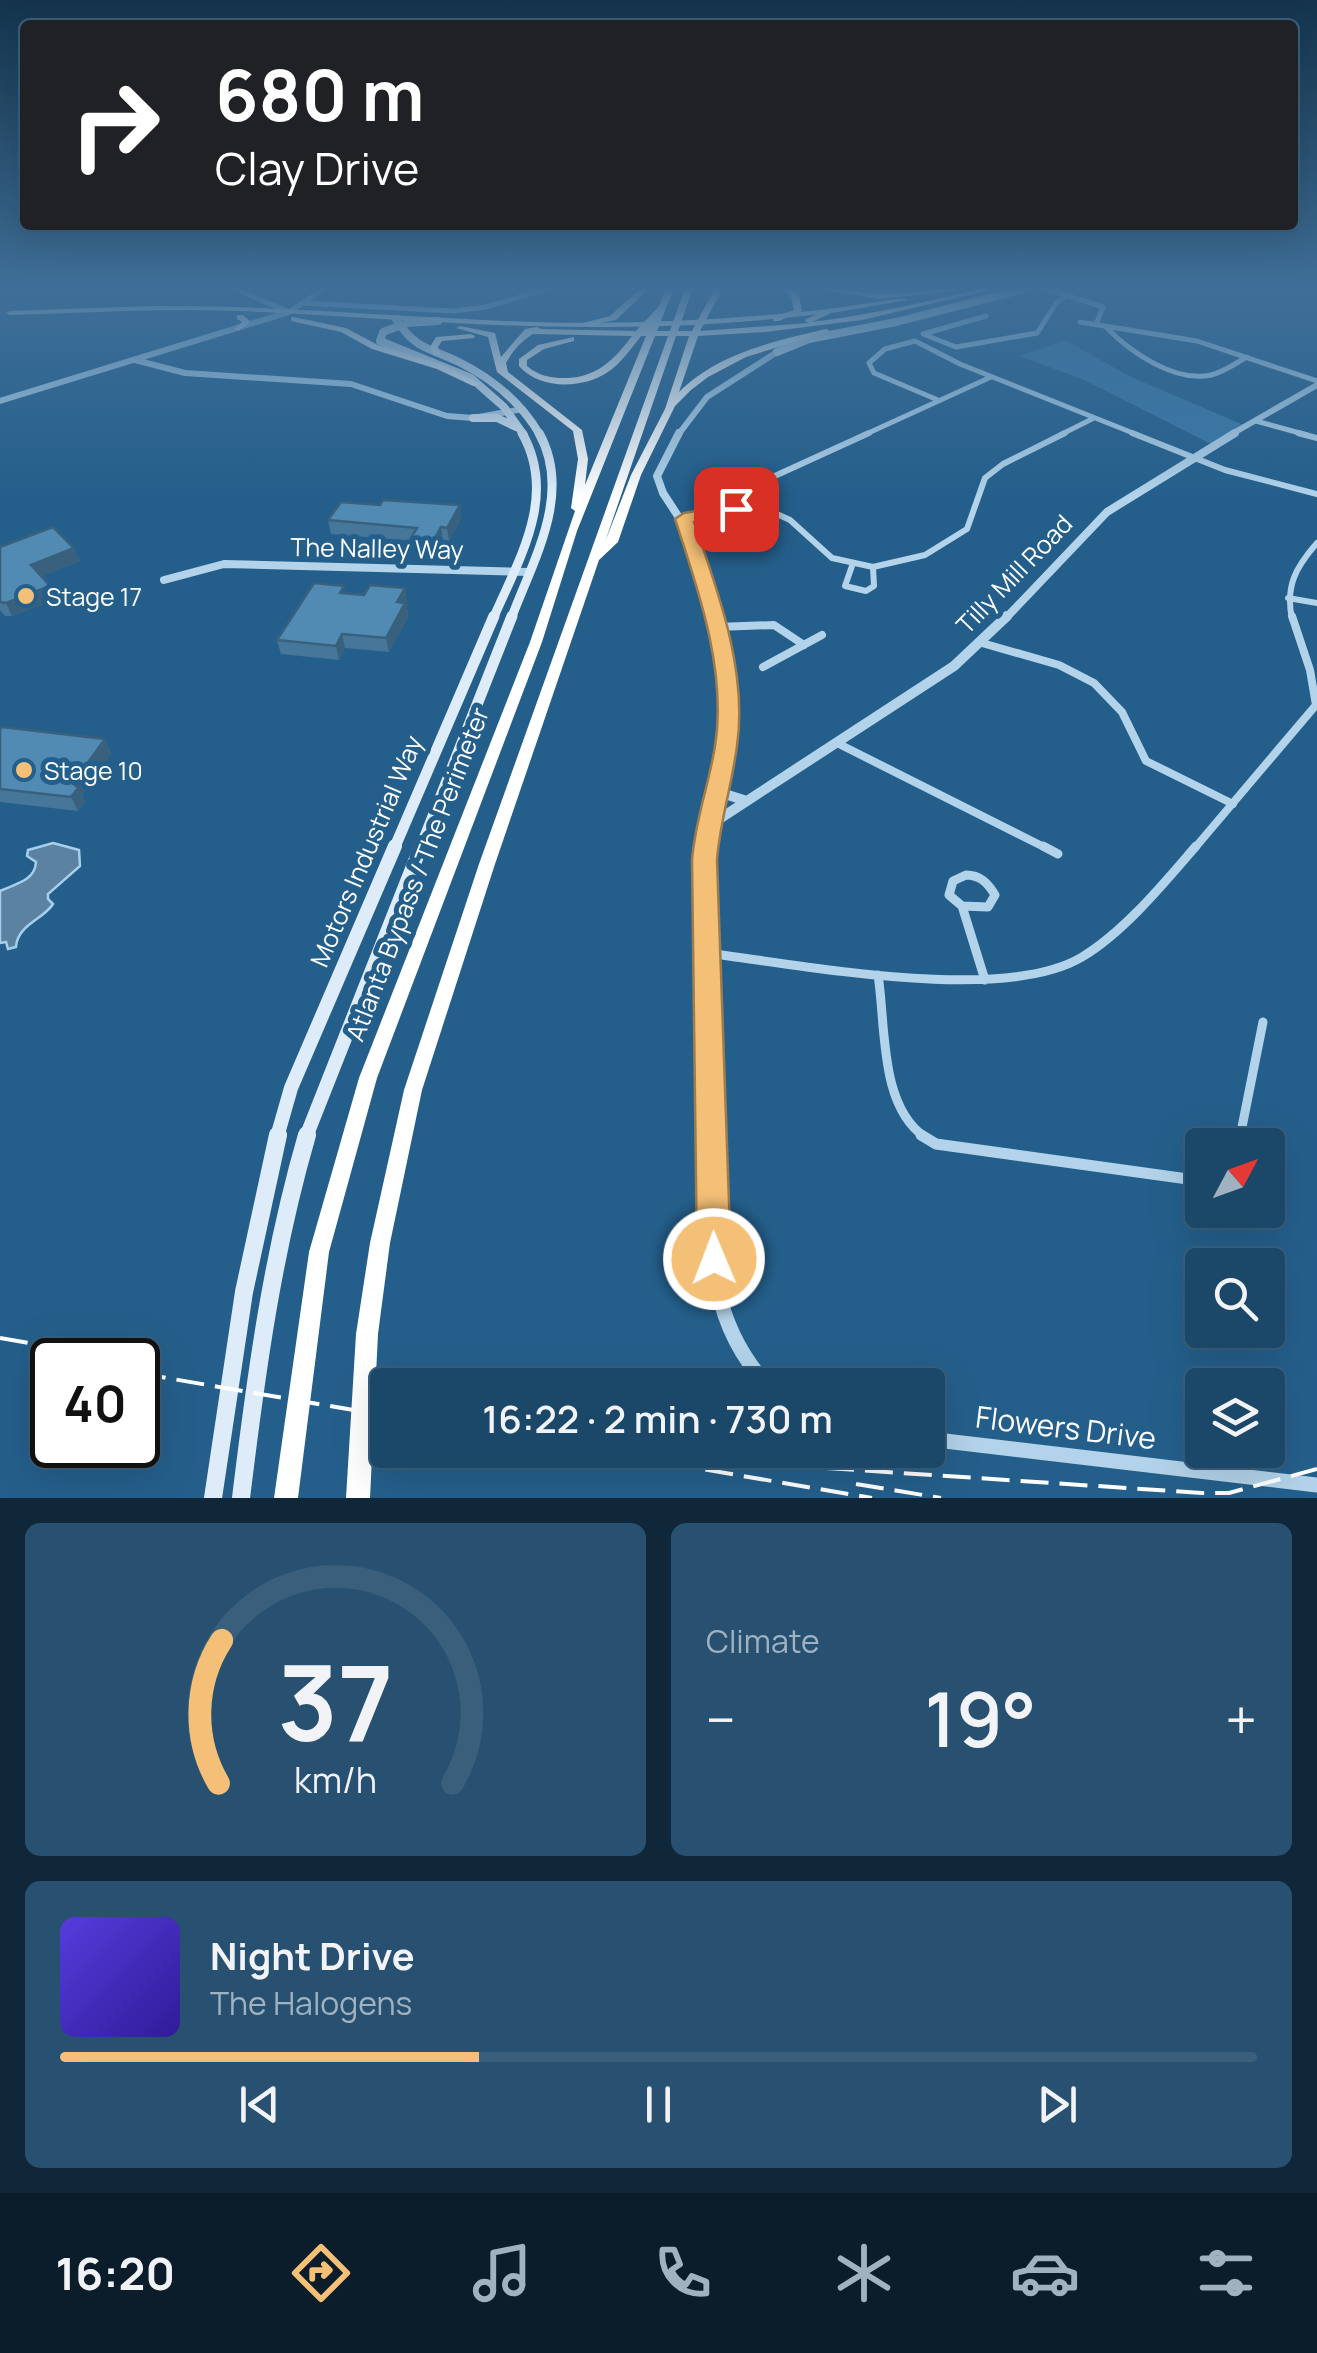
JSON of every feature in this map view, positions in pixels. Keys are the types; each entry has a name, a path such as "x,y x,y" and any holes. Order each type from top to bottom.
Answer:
{"highway":[{"path":"409,358 476,384"},
{"path":"494,358 516,383 570,422 583,442 584,460 572,531"},
{"path":"496,358 497,364"},
{"path":"507,358 502,364 516,383"},
{"path":"526,358 522,366 545,379 585,379 610,370 620,358"},
{"name":"Atlanta Bypass / The Perimeter","path":"286,1498 318,1252 368,1078 536,642 572,531 643,358"},
{"path":"358,1498 367,1334 380,1243 413,1090 487,864 665,358"},
{"path":"595,559 612,542 636,475 670,409 685,358"},
{"path":"670,409 710,371 736,358"}],"main road":[{"name":"Motors Industrial Way","path":"241,1498 264,1313 286,1206 314,1111 522,571 538,502 534,461 508,412 476,384 450,367 426,358"},
{"name":"Motors Industrial Way","path":"213,1498 241,1298 266,1175 291,1088 552,509 556,480 548,448 523,408 481,374 447,358"},
{"path":"469,418 489,409 492,397"},
{"path":"469,418 506,420 519,428"}],"street":[{"path":"0,401 142,358"},
{"path":"750,1368 724,1321 714,1288 707,828 730,710 728,678 693,538 684,519 658,486 661,462 707,397 768,358"},
{"path":"873,358 870,368 938,400"},
{"path":"953,358 1193,458 1317,494"},
{"path":"1150,358 1190,374 1211,376 1247,358 1317,383"},
{"path":"135,360 184,373 351,384 432,414 469,418 523,408"},
{"path":"684,519 736,509 766,480 991,376"},
{"name":"Tilly Mill Road","path":"707,828 982,643 1107,512 1317,383"},
{"path":"749,500 790,520 832,558 873,568 906,562 952,540 973,520 985,478 1003,464 1094,418"},
{"path":"1256,420 1317,438"},
{"path":"706,953 938,981 985,980 1060,967 1083,958 1153,896 1308,719 1316,705 1314,682 1288,598 1292,570 1317,543"},
{"name":"The Nalley Way","path":"164,580 224,564 522,571"},
{"path":"853,564 844,586 854,590 874,586 873,568"},
{"path":"1288,598 1317,603"},
{"path":"717,627 774,625 804,644"},
{"path":"763,667 822,635"},
{"path":"982,643 1037,656 1088,679 1122,712 1135,750 1146,761 1233,804"},
{"path":"837,743 1058,854"},
{"path":"715,791 748,801"},
{"path":"955,877 980,877 994,888 994,902 988,907 962,906 949,895 950,882 955,877"},
{"path":"962,906 960,912 985,980"},
{"path":"878,974 895,1090 902,1114 914,1131 936,1144 1185,1179"},
{"path":"1242,1128 1263,1022"},
{"name":"Flowers Drive","path":"945,1440 1317,1485"}],"shaded area":[{"path":"1024,358 1097,358 1129,376 1246,426 1213,445 1082,379"},
{"path":"53,843 79,850 80,866 48,894 53,904 21,933 16,947 8,949 6,942 0,943 0,891 32,874 36,862 27,856 28,850"}],"building":[{"path":"383,500 460,505 447,528 441,527 434,540 411,538 417,528 328,520 341,502 380,505"},
{"path":"53,527 74,548 31,565 50,586 0,602 0,547"},
{"path":"314,583 344,586 340,593 364,595 370,585 405,588 397,602 405,603 386,638 342,634 336,646 277,640"},
{"path":"2,727 105,739 73,783 78,788 71,797 0,789"}],"railway":[{"path":"0,1338 30,1343"},
{"path":"160,1377 370,1413"},
{"path":"696,1468 872,1498"},
{"path":"826,1468 1202,1493 1229,1493 1317,1469"},
{"path":"856,1484 941,1498"}],"place":[{"name":"Stage 17","path":"26,596"},
{"name":"Stage 10","path":"24,770"}],"route":[{"path":"714,1259 704,860 712,800 726,746 730,696 705,581 684,519 736,509"}]}
